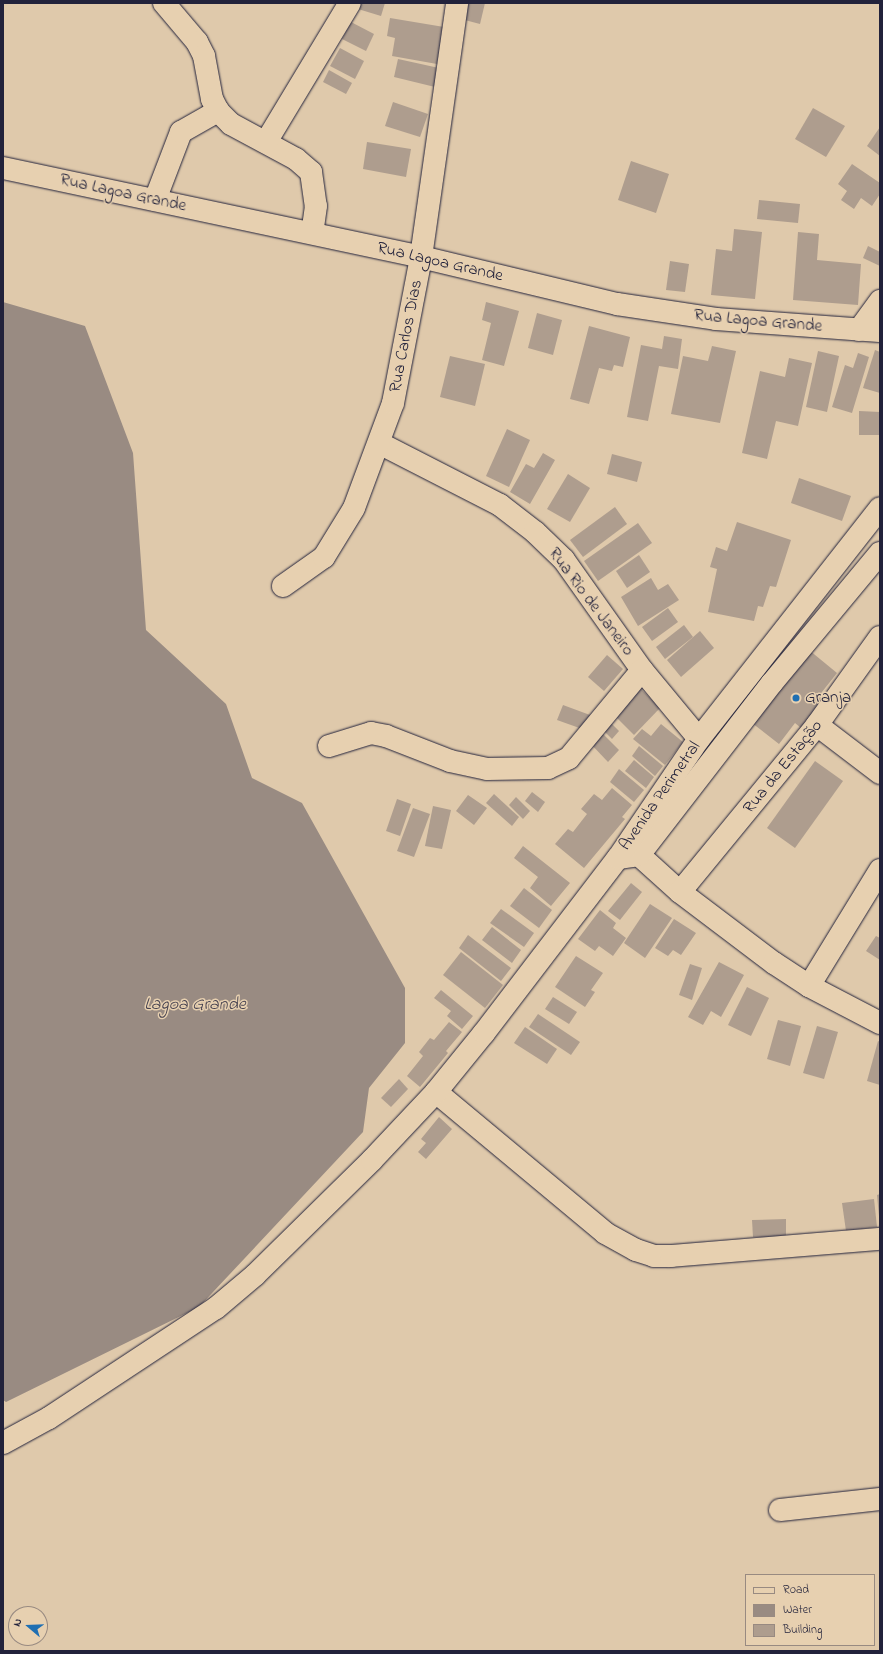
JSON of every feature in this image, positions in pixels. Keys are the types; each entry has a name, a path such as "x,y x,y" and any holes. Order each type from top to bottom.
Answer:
{"street":[{"path":"164,3 197,42 204,56 212,99 218,111 231,124 296,159 310,172 316,206 312,233"},
{"path":"266,142 350,3"},
{"name":"Rua Carlos Dias","path":"283,586 324,557 354,508 393,403 421,257 457,3"},
{"path":"155,200 181,132 218,111"},
{"name":"Rua Lagoa Grande","path":"3,168 421,257 617,304 716,319 869,330"},
{"path":"869,330 880,301"},
{"name":"Rua Rio de Janeiro","path":"379,443 500,505 534,532 564,560 642,670 699,740"},
{"name":"Avenida Perimetral","path":"628,856 699,740 880,508"},
{"name":"Avenida Perimetral","path":"628,856 880,553"},
{"name":"Rua da Estação","path":"680,892 817,725 880,637"},
{"path":"754,669 772,683"},
{"path":"329,746 371,733 386,736 450,761 487,769 548,768 569,758 642,670"},
{"path":"817,725 880,773"},
{"path":"3,1443 49,1418 216,1308 305,1227 436,1092 628,856 680,892 755,949 809,986 880,1023"},
{"path":"809,986 880,870"},
{"path":"436,1092 605,1233 636,1250 654,1256 671,1256 880,1239"},
{"path":"780,1510 880,1499"}],"water":[{"name":"Lagoa Grande","path":"3,302 85,326 133,453 146,630 226,704 252,778 302,803 405,988 405,1043 369,1088 363,1132 199,1307 6,1402 3,1400"}],"building":[{"path":"360,3 385,3 381,16 358,9"},
{"path":"465,3 485,3 480,24 461,19"},
{"path":"390,18 444,27 437,64 392,56 395,38 387,36"},
{"path":"351,22 374,34 366,51 342,39"},
{"path":"340,48 364,61 355,79 330,66"},
{"path":"398,59 439,68 435,87 394,77"},
{"path":"329,70 352,83 346,94 323,82"},
{"path":"393,102 428,114 420,137 385,126"},
{"path":"813,108 845,126 826,157 795,139"},
{"path":"880,127 880,156 867,146"},
{"path":"367,142 411,149 406,177 363,169"},
{"path":"631,161 669,174 656,213 618,200"},
{"path":"852,164 880,183 880,194 872,206 861,198 854,209 841,200 847,191 838,184"},
{"path":"759,200 800,204 798,223 757,219"},
{"path":"734,229 762,232 755,299 711,295 716,249 732,251"},
{"path":"798,232 819,234 817,260 861,264 858,305 793,300"},
{"path":"868,246 880,252 880,266 863,258"},
{"path":"670,261 689,264 685,292 666,290"},
{"path":"486,302 519,311 504,366 482,360 491,323 482,320"},
{"path":"537,313 562,320 553,355 528,348"},
{"path":"589,326 630,337 623,367 614,365 612,371 599,368 589,404 570,399"},
{"path":"664,336 682,339 678,369 659,366 648,421 627,417 641,345 662,349"},
{"path":"712,346 736,351 720,423 671,414 683,356 708,361"},
{"path":"875,350 880,352 880,393 863,388"},
{"path":"818,351 839,356 827,412 806,407"},
{"path":"858,353 869,357 852,413 832,407 845,365 853,368"},
{"path":"450,356 485,364 475,406 440,397"},
{"path":"789,358 812,363 798,426 776,421 767,459 742,453 760,371 785,377"},
{"path":"859,411 880,412 880,435 859,435"},
{"path":"507,429 530,440 509,487 486,476"},
{"path":"543,453 555,460 530,504 510,492 526,464 534,468"},
{"path":"612,454 642,462 637,482 607,474"},
{"path":"568,474 590,488 570,522 547,509"},
{"path":"799,478 851,496 842,521 791,503"},
{"path":"615,507 627,524 583,557 570,540"},
{"path":"737,522 791,540 776,587 770,586 763,607 758,606 754,621 708,612 717,569 710,567 716,547 727,551"},
{"path":"638,523 652,543 598,581 584,561"},
{"path":"639,555 650,572 627,588 616,571"},
{"path":"651,578 658,590 668,584 679,600 638,626 621,597"},
{"path":"668,608 678,622 652,641 642,627"},
{"path":"684,625 693,637 665,659 656,647"},
{"path":"700,631 714,648 681,677 667,660"},
{"name":"Granja","path":"809,650 837,673 818,697 823,700 801,728 795,723 779,744 752,723"},
{"path":"607,655 623,669 604,691 588,677"},
{"path":"641,689 660,708 634,735 615,716"},
{"path":"563,705 590,715 585,730 557,720"},
{"path":"609,721 619,731 612,739 602,729"},
{"path":"661,724 683,742 665,765 633,739 642,729 651,736"},
{"path":"600,731 619,750 608,762 589,742"},
{"path":"639,746 663,766 655,776 632,756"},
{"path":"634,760 654,777 646,788 625,771"},
{"path":"815,761 843,781 795,848 767,828"},
{"path":"619,769 644,790 634,802 610,782"},
{"path":"612,788 632,805 622,817 625,819 584,868 555,844 568,829 573,832 587,814 581,809 594,794 602,800"},
{"path":"532,792 545,802 538,812 525,801"},
{"path":"494,794 519,817 512,826 486,803"},
{"path":"468,795 487,808 474,825 456,811"},
{"path":"516,797 530,811 523,819 509,805"},
{"path":"397,799 411,804 400,836 386,831"},
{"path":"433,806 451,810 442,849 425,846"},
{"path":"413,808 430,814 414,857 397,851"},
{"path":"523,846 570,883 551,906 530,888 538,877 514,858"},
{"path":"631,883 642,892 620,920 608,911"},
{"path":"524,888 552,910 539,928 510,906"},
{"path":"650,904 672,918 645,958 624,943"},
{"path":"501,909 534,933 524,947 490,923"},
{"path":"600,910 616,923 613,928 626,938 613,956 599,946 595,951 578,939"},
{"path":"674,919 696,933 681,955 673,950 668,956 655,948"},
{"path":"492,927 521,950 512,963 482,940"},
{"path":"468,935 511,968 501,981 459,948"},
{"path":"876,936 880,938 880,960 866,951"},
{"path":"461,952 503,985 485,1008 443,975"},
{"path":"576,956 603,973 591,990 595,992 585,1007 555,987"},
{"path":"719,962 744,975 721,1017 711,1011 703,1025 688,1017"},
{"path":"690,964 702,968 692,1000 679,995"},
{"path":"747,987 769,998 751,1036 728,1025"},
{"path":"441,990 473,1016 462,1029 447,1016 451,1011 434,998"},
{"path":"553,997 577,1012 569,1024 545,1009"},
{"path":"538,1014 580,1042 571,1055 529,1027"},
{"path":"778,1020 801,1026 790,1066 767,1059"},
{"path":"449,1022 462,1032 446,1051 448,1053 420,1087 407,1076 423,1056 419,1052 430,1038 434,1040"},
{"path":"817,1026 838,1032 824,1079 803,1073"},
{"path":"525,1027 557,1049 547,1064 514,1043"},
{"path":"878,1041 880,1042 880,1085 867,1081"},
{"path":"399,1079 408,1089 391,1107 381,1098"},
{"path":"439,1117 452,1129 426,1159 418,1152 426,1143 421,1139"},
{"path":"880,1194 880,1216 879,1216 877,1195"},
{"path":"874,1199 877,1227 846,1231 842,1203"},
{"path":"786,1219 786,1237 753,1237 752,1220"}],"place":[{"name":"Granja","path":"796,698"}]}
